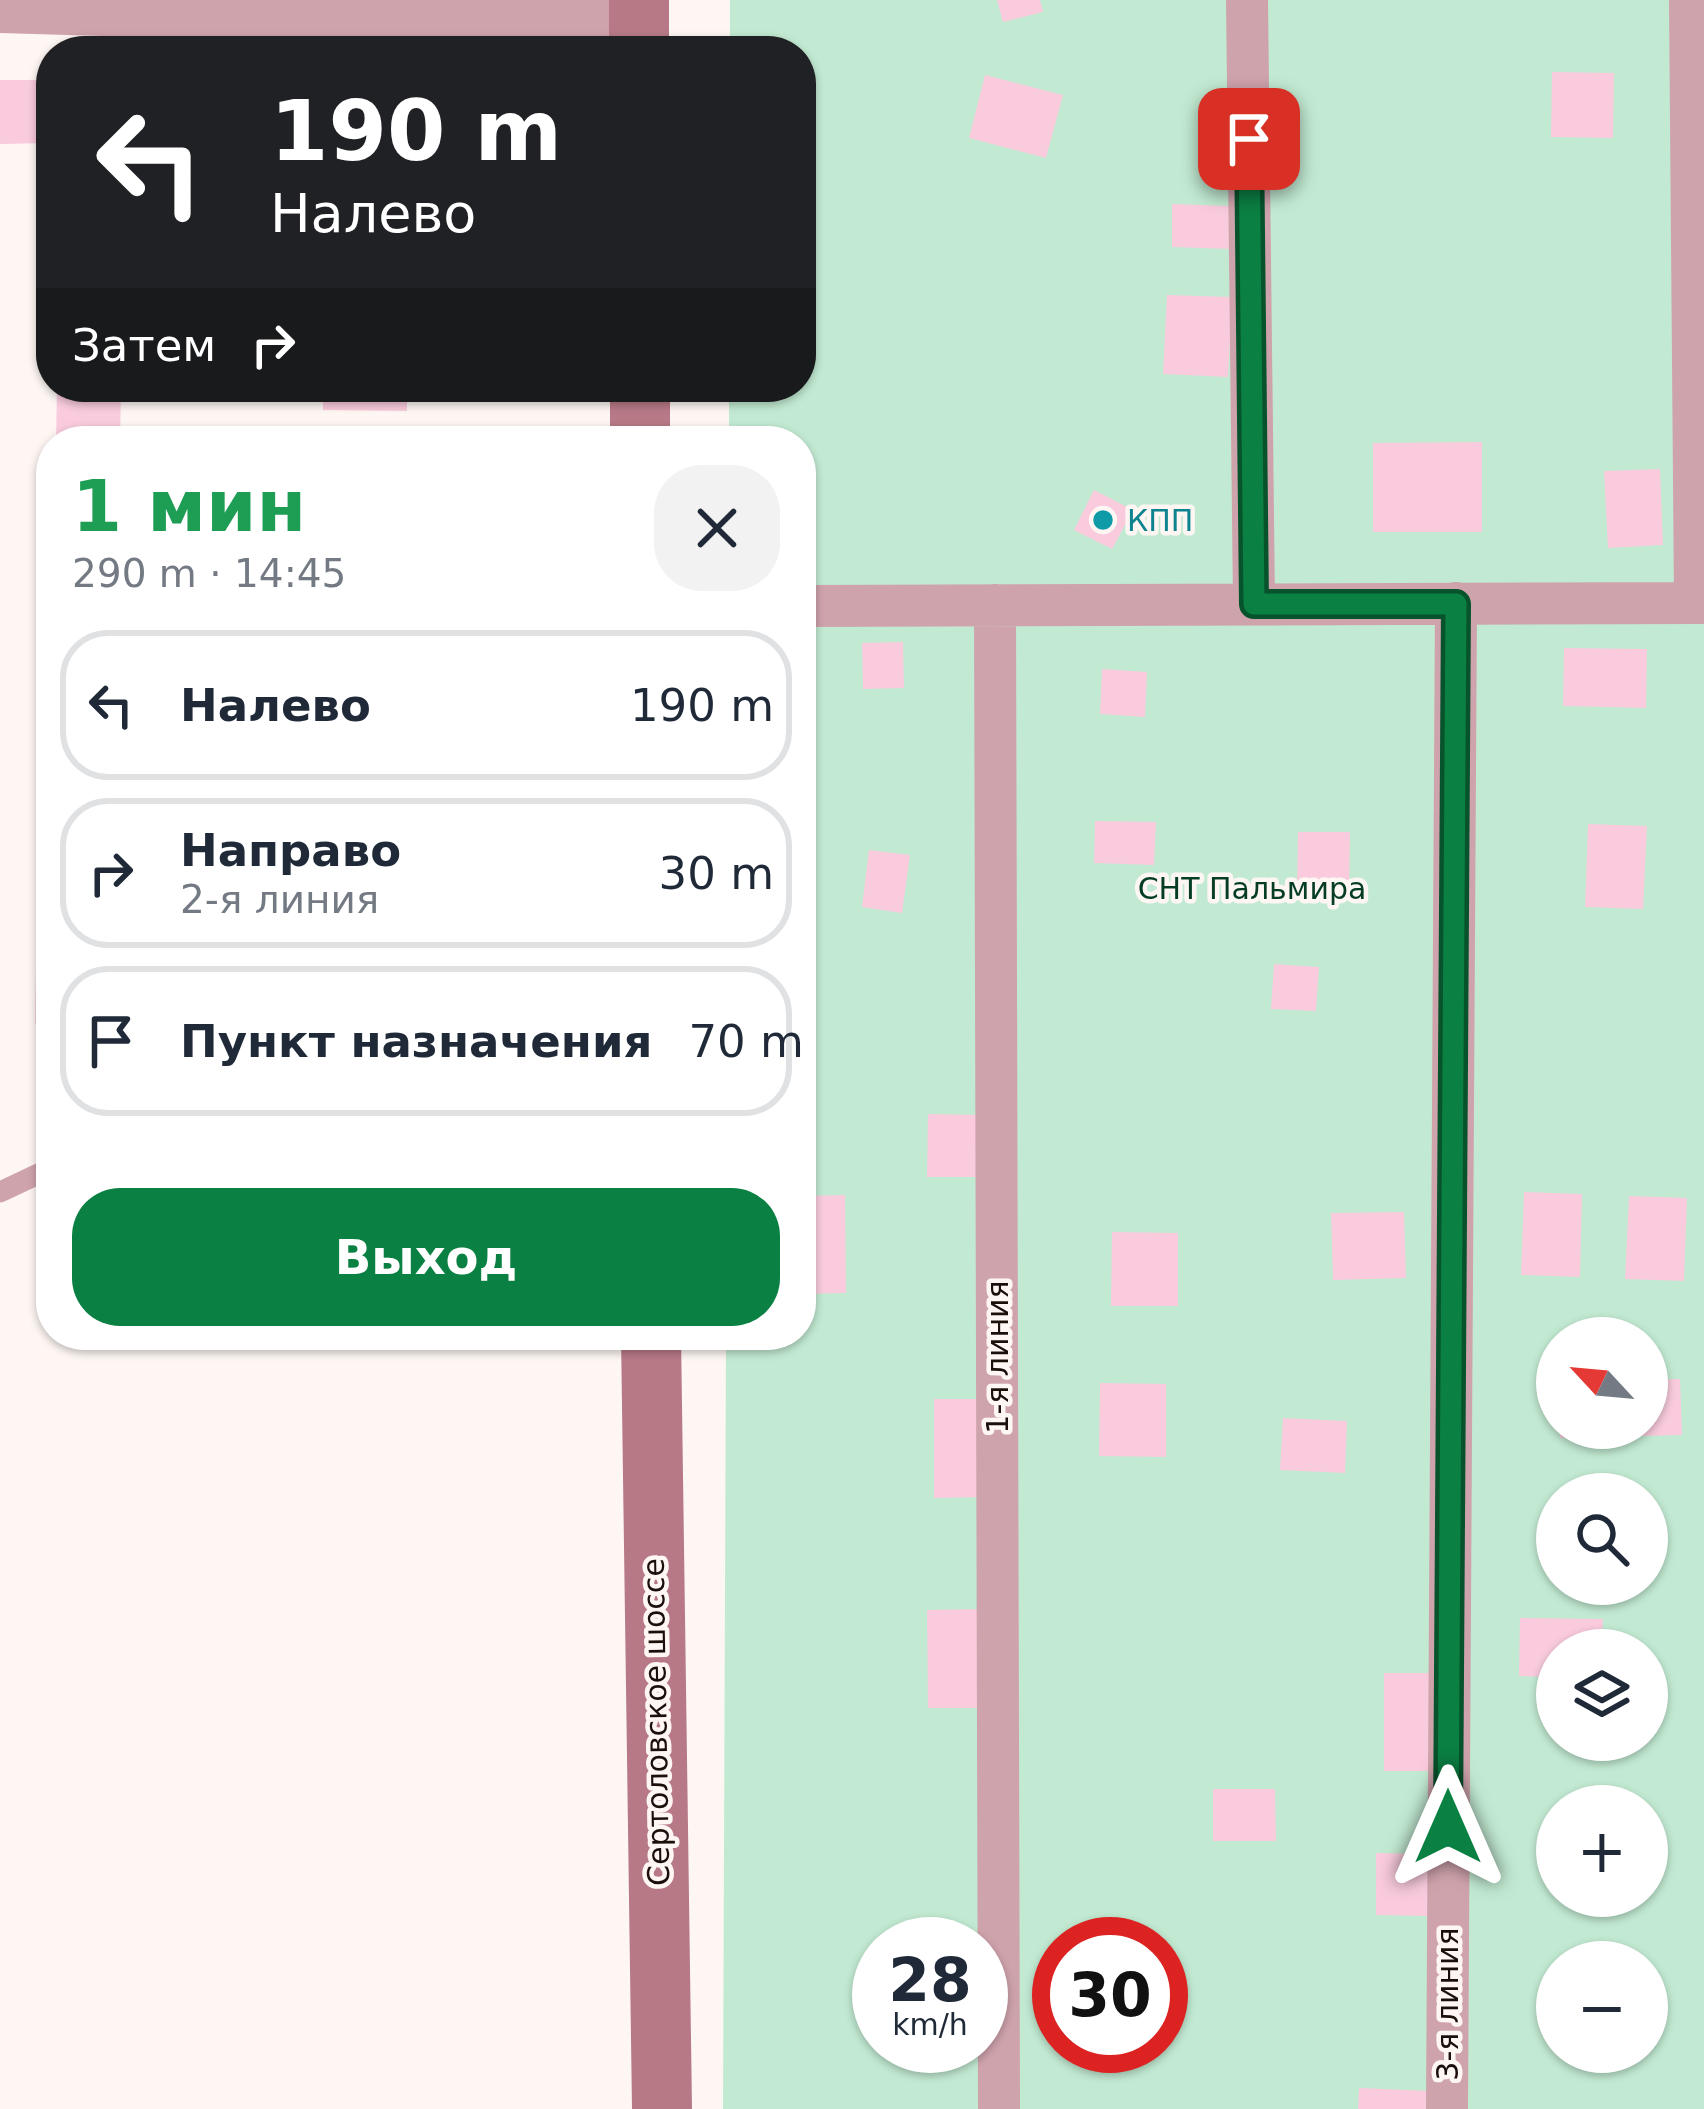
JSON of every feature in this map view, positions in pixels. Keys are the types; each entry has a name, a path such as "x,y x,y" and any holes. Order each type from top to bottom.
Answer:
{"main road":[{"name":"Сертоловское шоссе","path":"651,1350 662,2109"}],"street":[{"path":"1247,0 1254,604"},
{"path":"816,606 1700,603 1690,0"},
{"path":"0,12 638,23"},
{"name":"3-я линия","path":"1447,2109 1456,604"},
{"name":"1-я линия","path":"994,605 999,2109"}],"lane":[{"path":"0,1192 36,1175"}],"green space":[{"name":"СНТ Пальмира","path":"730,0 1704,0 1704,2109 723,2109 726,1350 816,1350 816,426 729,426 729,402 816,402 816,36 730,36"}],"building":[{"path":"997,0 1040,0 1043,12 1003,22"},
{"path":"1552,72 1614,73 1613,138 1551,137"},
{"path":"985,75 1063,95 1046,158 969,138"},
{"path":"0,80 36,80 36,143 0,144"},
{"path":"1172,204 1232,206 1231,249 1172,247"},
{"path":"1167,295 1232,297 1228,377 1163,374"},
{"path":"57,402 121,402 120,426 56,426"},
{"path":"323,402 407,402 407,411 323,410"},
{"path":"1482,442 1482,532 1373,532 1373,443"},
{"path":"1660,469 1663,545 1608,548 1604,471"},
{"name":"КПП","path":"1094,490 1133,510 1112,549 1074,530"},
{"path":"903,642 904,688 863,689 862,643"},
{"path":"1564,648 1647,649 1646,708 1563,706"},
{"path":"1102,669 1147,672 1145,717 1100,714"},
{"path":"1095,821 1156,822 1154,865 1094,863"},
{"path":"1588,824 1647,826 1643,909 1585,907"},
{"path":"1298,832 1350,832 1349,895 1297,894"},
{"path":"869,850 910,855 902,913 862,907"},
{"path":"1274,964 1319,967 1316,1011 1271,1009"},
{"path":"928,1114 979,1115 979,1177 927,1177"},
{"path":"1524,1192 1582,1194 1580,1277 1521,1275"},
{"path":"845,1195 846,1293 816,1294 816,1196"},
{"path":"1629,1196 1687,1198 1684,1281 1625,1279"},
{"path":"1404,1212 1406,1278 1333,1280 1331,1213"},
{"path":"1112,1232 1178,1233 1178,1306 1111,1306"},
{"path":"1668,1379 1680,1379 1682,1435 1668,1435"},
{"path":"1100,1383 1166,1384 1166,1457 1099,1456"},
{"path":"934,1399 987,1399 988,1497 934,1498"},
{"path":"1283,1418 1347,1421 1345,1473 1280,1470"},
{"path":"981,1609 982,1708 928,1708 927,1610"},
{"path":"1520,1618 1603,1619 1603,1629 1536,1629 1536,1676 1519,1676"},
{"path":"1384,1673 1437,1673 1438,1771 1384,1771"},
{"path":"1213,1789 1275,1789 1276,1841 1213,1841"},
{"path":"1376,1853 1429,1854 1428,1916 1376,1915"},
{"path":"1359,2088 1430,2091 1429,2109 1358,2109"}],"place":[{"name":"КПП","path":"1103,520"}],"route":[{"path":"1249,139 1254,604 1456,604 1448,1827"}]}
